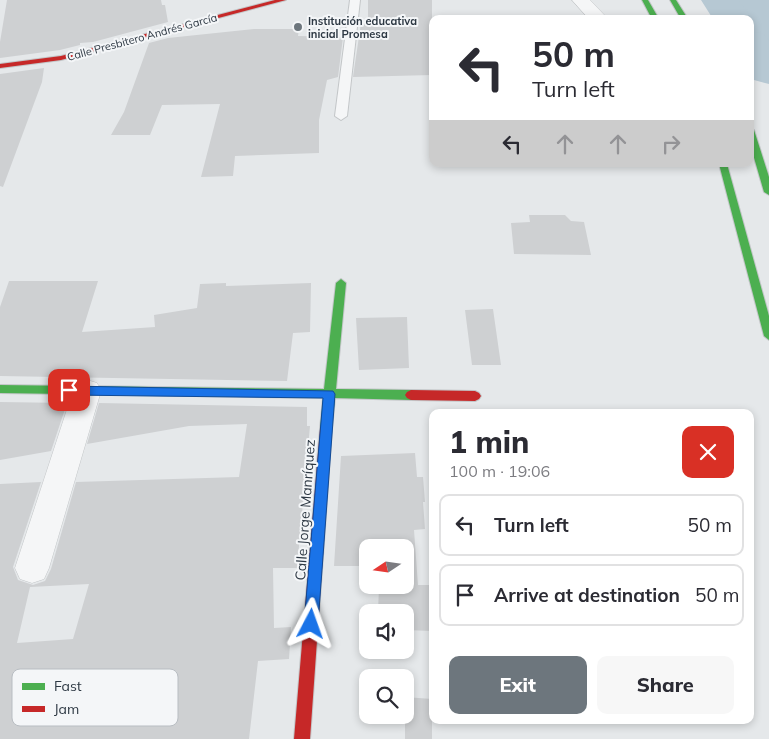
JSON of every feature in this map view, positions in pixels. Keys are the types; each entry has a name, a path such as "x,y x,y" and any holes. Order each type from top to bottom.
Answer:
{"street":[{"name":"Calle Presbitero Andrés García","path":"0,66 61,58 282,0"},
{"path":"580,0 596,15"},
{"path":"645,0 654,15"},
{"path":"673,0 682,15"},
{"path":"754,143 769,192"},
{"path":"724,167 769,336"},
{"name":"Calle Jorge Manríquez","path":"302,739 329,394 341,283"},
{"path":"0,389 475,396"},
{"path":"32,568 86,391"}],"lane":[{"path":"341,116 355,0"}],"water":[{"path":"720,0 769,0 769,71 754,49 754,15 730,15"}],"building":[{"path":"7,0 161,0 162,5 165,5 168,22 93,42 80,43 80,45 60,50 0,58 0,42"},
{"path":"368,0 432,0 432,15 429,15 429,75 353,77 361,23 368,23"},
{"path":"254,29 299,29 298,36 343,37 338,77 327,80 319,120 319,153 235,156 233,176 201,177 220,104 162,105 150,135 111,135 124,112 149,43 168,38"},
{"path":"44,68 42,82 3,187 0,186 0,74"},
{"path":"529,215 565,215 571,221 584,222 591,255 514,254 511,223 530,222"},
{"path":"9,281 98,281 82,332 155,327 154,315 197,308 200,284 226,283 226,286 311,283 310,332 293,333 287,381 0,376 0,307"},
{"path":"493,309 501,365 472,365 465,310"},
{"path":"407,317 409,368 359,370 356,318"},
{"path":"0,402 67,403 51,451 0,460"},
{"path":"99,403 307,407 307,426 310,426 297,568 273,568 274,628 291,627 289,659 258,661 249,739 0,739 0,484 41,482 13,567 18,580 33,585 45,581 51,569 76,482 239,477 247,424 189,426 87,444","holes":["89,584 73,639 17,643 30,587"]},
{"path":"415,453 417,477 423,477 425,502 423,502 425,529 414,530 418,585 429,585 429,631 414,630 414,604 378,604 379,594 414,594 414,539 359,539 359,566 334,566 341,456"},
{"path":"414,698 429,699 429,724 432,724 432,739 405,739 405,724 414,724"}],"waterway":[{"path":"720,0 730,15"},
{"path":"754,49 769,71"}],"traffic: fast":[{"path":"645,0 654,15"},
{"path":"673,0 682,15"},
{"path":"754,143 769,192"},
{"path":"724,167 769,336"},
{"path":"326,429 341,283"},
{"path":"0,389 411,395"}],"traffic: jam":[{"path":"0,66 61,58 283,0"},
{"path":"411,395 475,396"},
{"path":"302,739 326,429"}],"place":[{"name":"Institución educativa inicial Promesa","path":"298,27"}],"route":[{"path":"69,390 329,394 311,624"}]}
